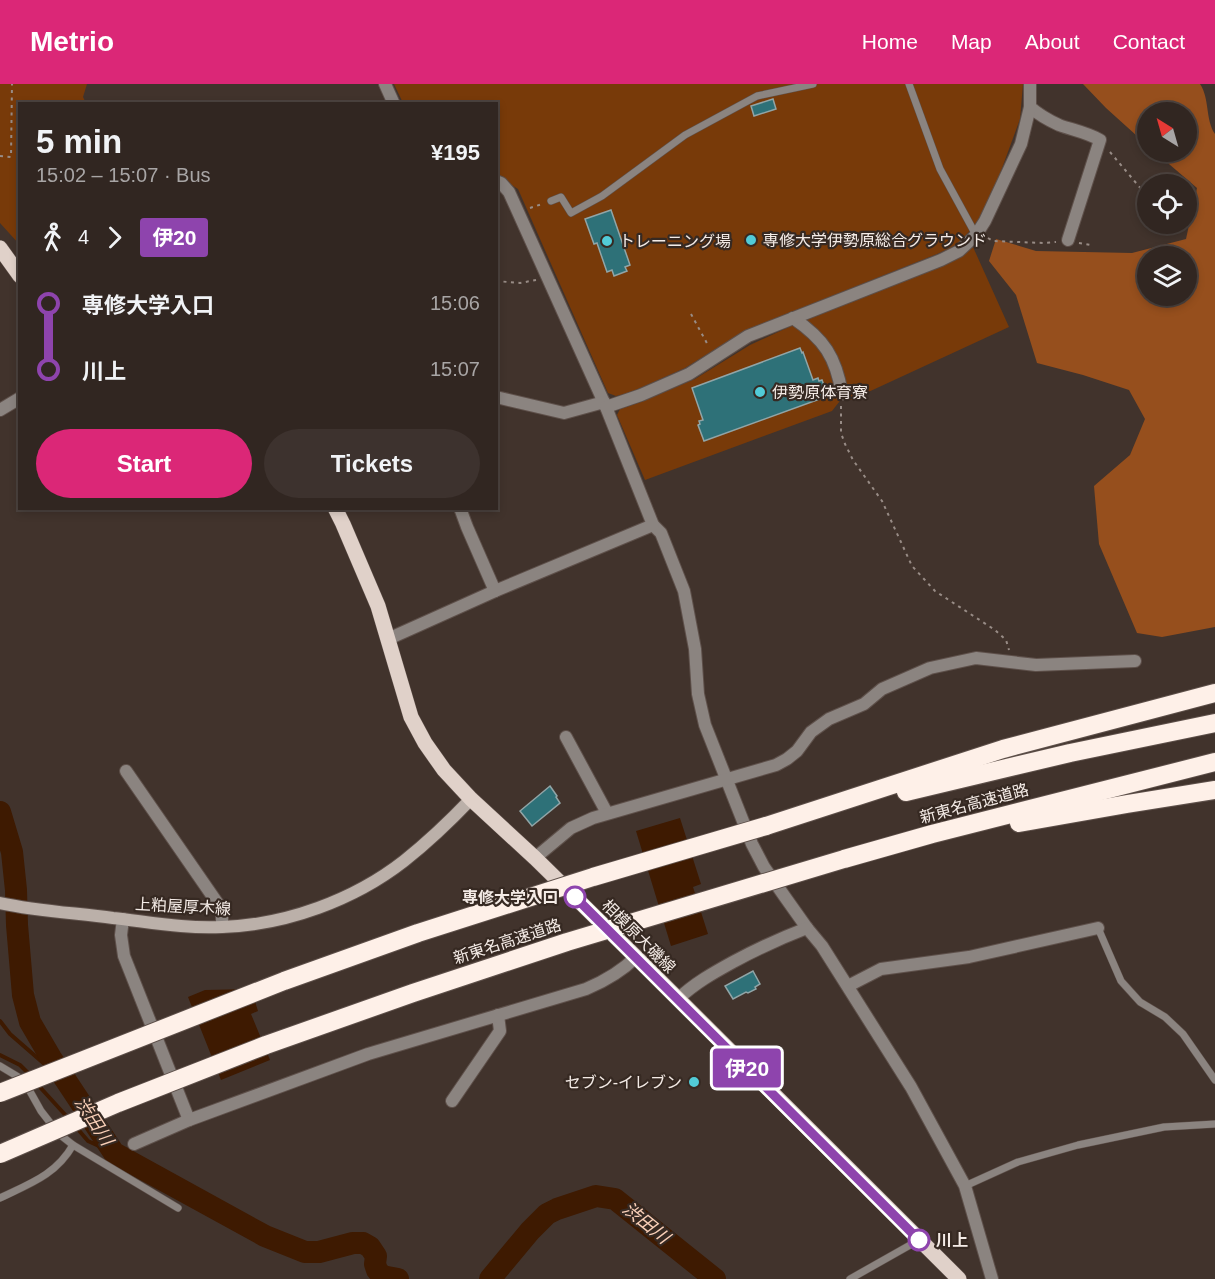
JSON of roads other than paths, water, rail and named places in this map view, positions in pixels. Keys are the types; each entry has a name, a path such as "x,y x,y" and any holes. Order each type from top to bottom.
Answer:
{"highway":[{"path":"0,1093 284,981 418,933 593,877 831,808 1003,749 1215,693"},
{"name":"新東名高速道路","path":"831,808 1070,753 1215,723"},
{"name":"新東名高速道路","path":"0,1154 118,1103 266,1045 567,942 746,888 811,874 974,823 1215,762"},
{"path":"845,862 1002,826 1215,790"}],"main road":[{"path":"0,248 18,273"},
{"name":"相模原大磯線","path":"336,510 369,583 411,717 425,743 444,770 471,799 636,957 959,1279"},
{"name":"上粕屋厚木線","path":"2,904 170,925 222,927 271,922 326,904 369,885 404,861 471,799"}],"street":[{"path":"385,84 393,102"},
{"path":"498,397 564,413 641,395 689,374 748,336 959,251 977,234 1021,144 1030,107 1030,84"},
{"path":"1030,107 1058,125 1088,133 1100,140 1068,240"},
{"path":"498,182 509,192 519,213 605,404 653,525 661,533 684,591 695,649 698,694 705,725 752,844 764,867 822,946 912,1087 965,1186 992,1279"},
{"path":"793,318 818,337 832,358 839,376 842,394"},
{"path":"0,410 18,399"},
{"path":"461,510 495,591"},
{"path":"388,639 495,591 653,525"},
{"path":"535,858 571,828 607,813 776,765 797,751 811,732 829,720 864,704 882,689 930,668 976,658 1036,665 1135,661"},
{"path":"573,741 607,813"},
{"path":"126,771 218,904 222,913 222,927"},
{"path":"123,919 121,935 124,956 189,1119"},
{"path":"678,999 702,980 768,943 807,928"},
{"path":"848,986 880,969 969,957 1098,928"},
{"path":"134,1144 189,1119 368,1054 586,989 608,980 636,957"},
{"path":"452,1101 500,1030 498,1015"}],"lane":[{"path":"551,201 561,197 571,213 602,196 685,135 756,96 813,84"},
{"path":"909,84 940,169 977,234"},
{"path":"1098,928 1121,981 1140,1002 1165,1017 1184,1034 1215,1080"},
{"path":"0,1066 20,1077 41,1111 59,1134 73,1145 178,1208"},
{"path":"965,1186 1018,1162 1078,1145 1164,1127 1215,1124"},
{"path":"0,1198 56,1168 73,1145"},
{"path":"850,1279 919,1240"}],"waterway":[{"name":"渋田川","path":"0,812 12,852 23,995 30,1022 114,1153 265,1236 305,1252 319,1252 353,1243 363,1243 370,1247 376,1256 375,1264 382,1276 398,1279"},
{"path":"0,1021 10,1034 49,1068"},
{"path":"0,1055 20,1065 29,1074"},
{"name":"渋田川","path":"59,1076 66,1082"},
{"path":"38,1085 69,1119"},
{"path":"76,1127 88,1141 114,1153"},
{"name":"渋田川","path":"490,1279 547,1214 596,1196 615,1199 715,1279"}],"place":[{"name":"専修大学伊勢原総合グラウンド","path":"751,240"},
{"name":"トレーニング場","path":"607,241"},
{"name":"伊勢原体育寮","path":"760,392"},
{"name":"専修大学入口","path":"575,897"},
{"name":"セブン-イレブン","path":"694,1082"},
{"name":"川上","path":"919,1240"}]}
